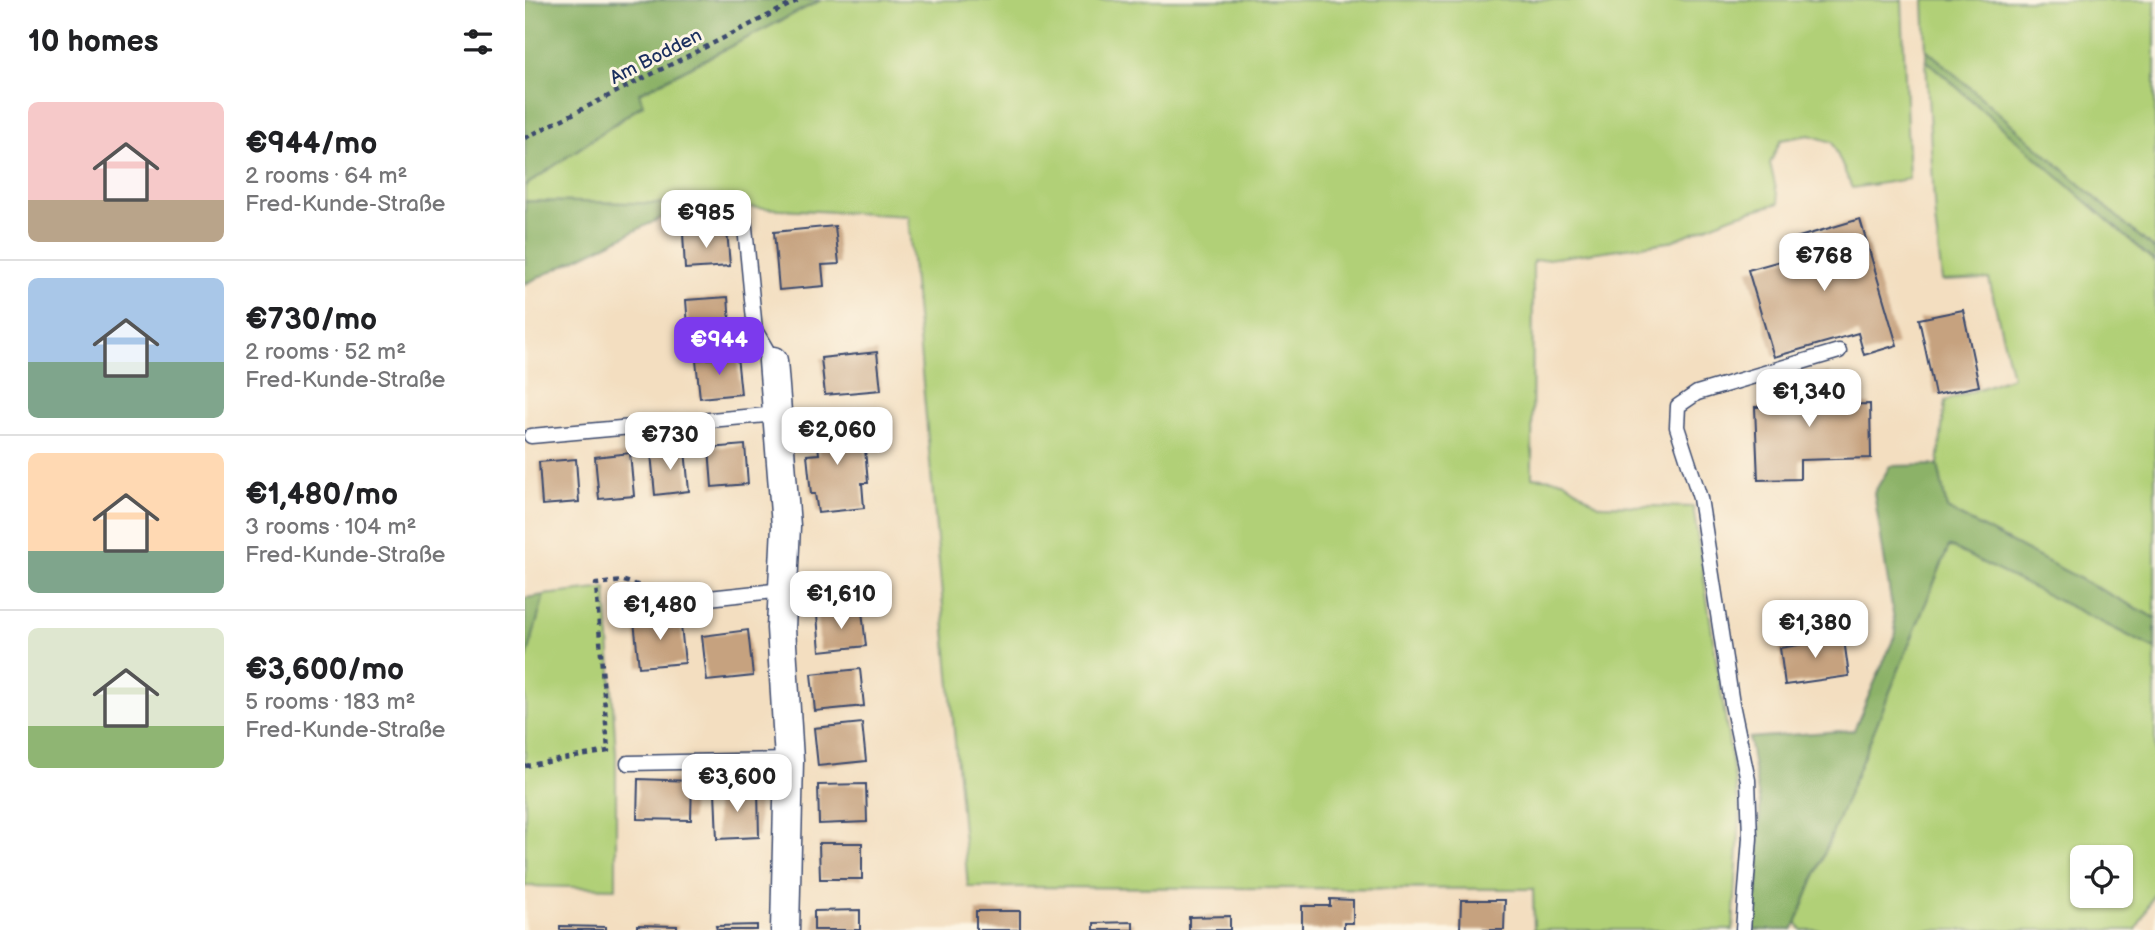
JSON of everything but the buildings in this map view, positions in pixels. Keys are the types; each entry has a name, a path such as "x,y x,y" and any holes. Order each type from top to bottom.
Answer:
{"street":[{"path":"773,361 786,527 781,628 789,760 785,930"}],"lane":[{"path":"744,217 755,330 773,361"},
{"path":"1743,930 1750,838 1748,780 1732,704 1700,498 1677,427 1678,406 1697,393 1839,351"},
{"path":"531,436 778,414"},
{"path":"690,600 783,590"},
{"path":"628,762 789,760"}],"path":[{"name":"Am Bodden","path":"525,138 799,0"},
{"path":"525,766 608,751 596,584 624,581 690,600"}],"green space":[{"path":"525,0 821,0 639,93 643,104 525,186"},
{"path":"821,0 1902,0 1909,179 1852,188 1832,142 1809,135 1781,140 1770,163 1779,203 1733,216 1669,242 1533,261 1532,477 1563,480 1598,505 1693,507 1740,815 1733,930 1534,930 1533,889 968,887 908,216 690,204 525,201 525,186 643,105 638,94"},
{"path":"1924,0 2155,0 2155,250 1926,49"},
{"path":"1926,49 2155,250 2155,262 1926,60"},
{"path":"1926,60 2155,262 2155,618 1947,509 1938,465 1945,401 2012,377 1989,279 1942,281 1935,219"},
{"path":"525,201 690,204 525,284"},
{"path":"1938,465 1947,509 2155,618 2155,649 1949,546 1796,923 1792,930 1752,930 1759,874 1760,806 1749,738 1854,730 1896,633 1874,493 1890,466"},
{"path":"1949,546 2155,649 2155,892 2136,930 1802,930 1796,923"},
{"path":"606,588 616,754 616,888 525,886 525,659 544,595"},
{"path":"544,595 527,658 525,659 525,598"}]}
